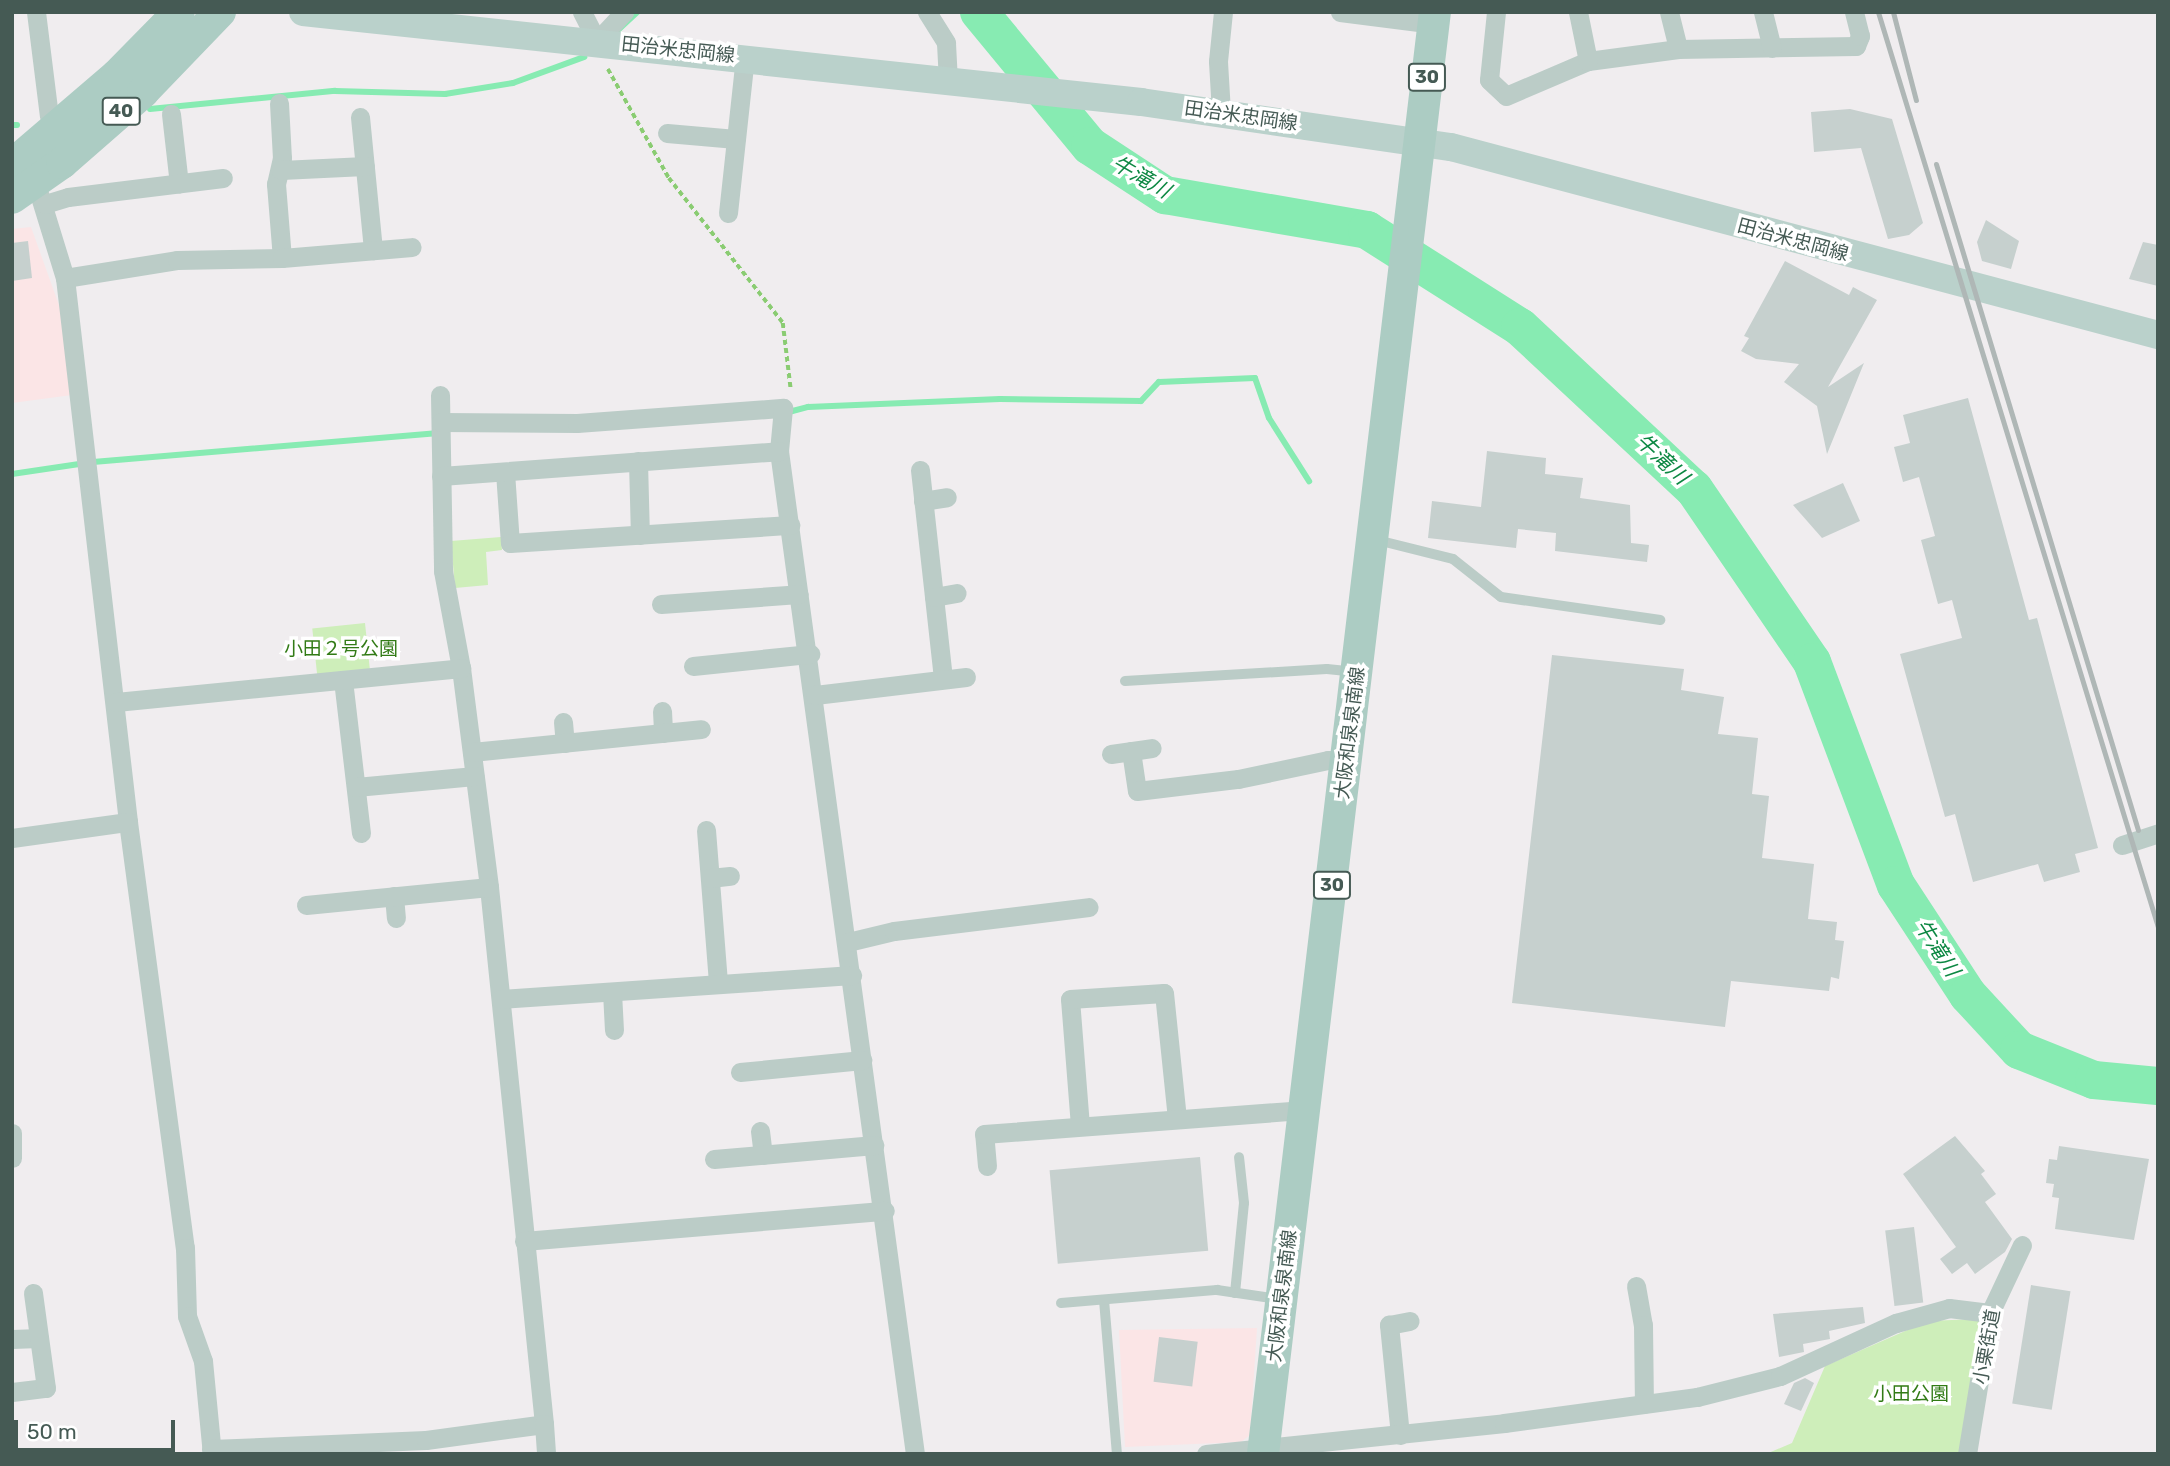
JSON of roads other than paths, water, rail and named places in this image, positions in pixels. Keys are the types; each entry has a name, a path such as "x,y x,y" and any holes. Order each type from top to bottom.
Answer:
{"main road":[{"name":"40","path":"26,181 117,75 179,12"},
{"name":"40","path":"26,181 143,92 220,12"},
{"name":"田治米忠岡線","path":"303,12 597,41 984,87 1141,102 1421,142 2158,335"},
{"name":"大阪和泉泉南線","path":"1263,1452 1413,216 1434,18"}],"street":[{"path":"36,12 49,117"},
{"path":"582,12 597,41 624,12"},
{"path":"927,12 946,43 948,82"},
{"path":"1221,112 1218,61 1223,12"},
{"path":"1340,12 1434,18"},
{"path":"1496,12 1489,80 1506,96 1588,61 1678,48 1856,46 1860,36 1854,12"},
{"path":"1578,12 1588,61"},
{"path":"1669,12 1678,48"},
{"path":"1763,12 1772,48"},
{"path":"729,213 745,57"},
{"path":"279,103 281,170 276,184 282,258"},
{"path":"171,114 179,184"},
{"path":"360,117 373,250"},
{"path":"667,133 736,139"},
{"path":"281,170 365,166"},
{"path":"26,181 68,197 223,178"},
{"path":"26,181 65,278 128,822 185,1248 187,1316 203,1361 211,1452 427,1447 544,1424"},
{"path":"65,278 177,260 282,258 412,247"},
{"path":"440,395 443,570 461,668 489,887 546,1454"},
{"path":"441,430 594,414 782,413 779,451 810,654 915,1454"},
{"path":"441,476 779,451"},
{"path":"638,461 640,535"},
{"path":"920,470 943,680"},
{"path":"505,471 510,543 790,525"},
{"path":"923,500 947,497"},
{"path":"934,597 957,593"},
{"path":"661,604 799,594"},
{"path":"693,666 810,654"},
{"path":"116,702 461,668"},
{"path":"815,695 966,677"},
{"path":"343,680 361,833"},
{"path":"662,711 663,733"},
{"path":"563,722 565,743"},
{"path":"472,752 701,729"},
{"path":"1111,754 1152,748"},
{"path":"1131,751 1137,791 1240,788 1328,760 1346,762"},
{"path":"356,787 474,776"},
{"path":"12,838 128,822"},
{"path":"706,831 718,984"},
{"path":"2122,845 2158,833"},
{"path":"710,878 730,876"},
{"path":"306,905 489,887"},
{"path":"394,897 396,918"},
{"path":"848,942 894,931 1088,907"},
{"path":"501,999 852,975"},
{"path":"612,992 614,1030"},
{"path":"1080,1126 1070,999 1164,993 1177,1118"},
{"path":"740,1072 862,1060"},
{"path":"987,1166 984,1134 1305,1110"},
{"path":"760,1131 763,1155"},
{"path":"12,1133 12,1158"},
{"path":"714,1159 874,1145"},
{"path":"524,1241 885,1211"},
{"name":"小栗街道","path":"1967,1454 1990,1313 2022,1245"},
{"path":"1636,1286 1643,1325 1644,1404"},
{"path":"12,1392 46,1388 33,1293"},
{"path":"1206,1454 1263,1452 1644,1404 1780,1377 1896,1322 1948,1308 1990,1313"},
{"path":"1401,1435 1389,1325 1410,1321"},
{"path":"12,1339 39,1338"}],"lane":[{"path":"1373,540 1453,559 1501,597 1660,620"},
{"path":"1125,681 1327,669 1358,672"},
{"path":"1235,1293 1244,1203 1239,1157"},
{"path":"1061,1303 1217,1290 1282,1300"},
{"path":"1104,1300 1118,1454"}],"waterway":[{"path":"619,29 637,12"},
{"name":"牛滝川","path":"979,12 1090,146 1165,195 1367,230 1520,327 1694,489 1812,662 1896,885 1968,995 2019,1050 2094,1080 2158,1086"},
{"path":"150,109 335,91 445,94 513,83 584,57"},
{"path":"12,125 17,125"},
{"path":"785,413 808,407 1000,399 1141,401 1159,382 1255,378 1269,418 1309,481"},
{"path":"93,462 436,433"},
{"path":"12,474 79,464"}],"railway":[{"path":"1878,12 2158,927"},
{"path":"1893,12 1916,100"},
{"path":"1936,164 2138,830"}],"park label":[{"name":"小田２号公園","path":"341,649"},
{"name":"小田公園","path":"1911,1394"}]}
